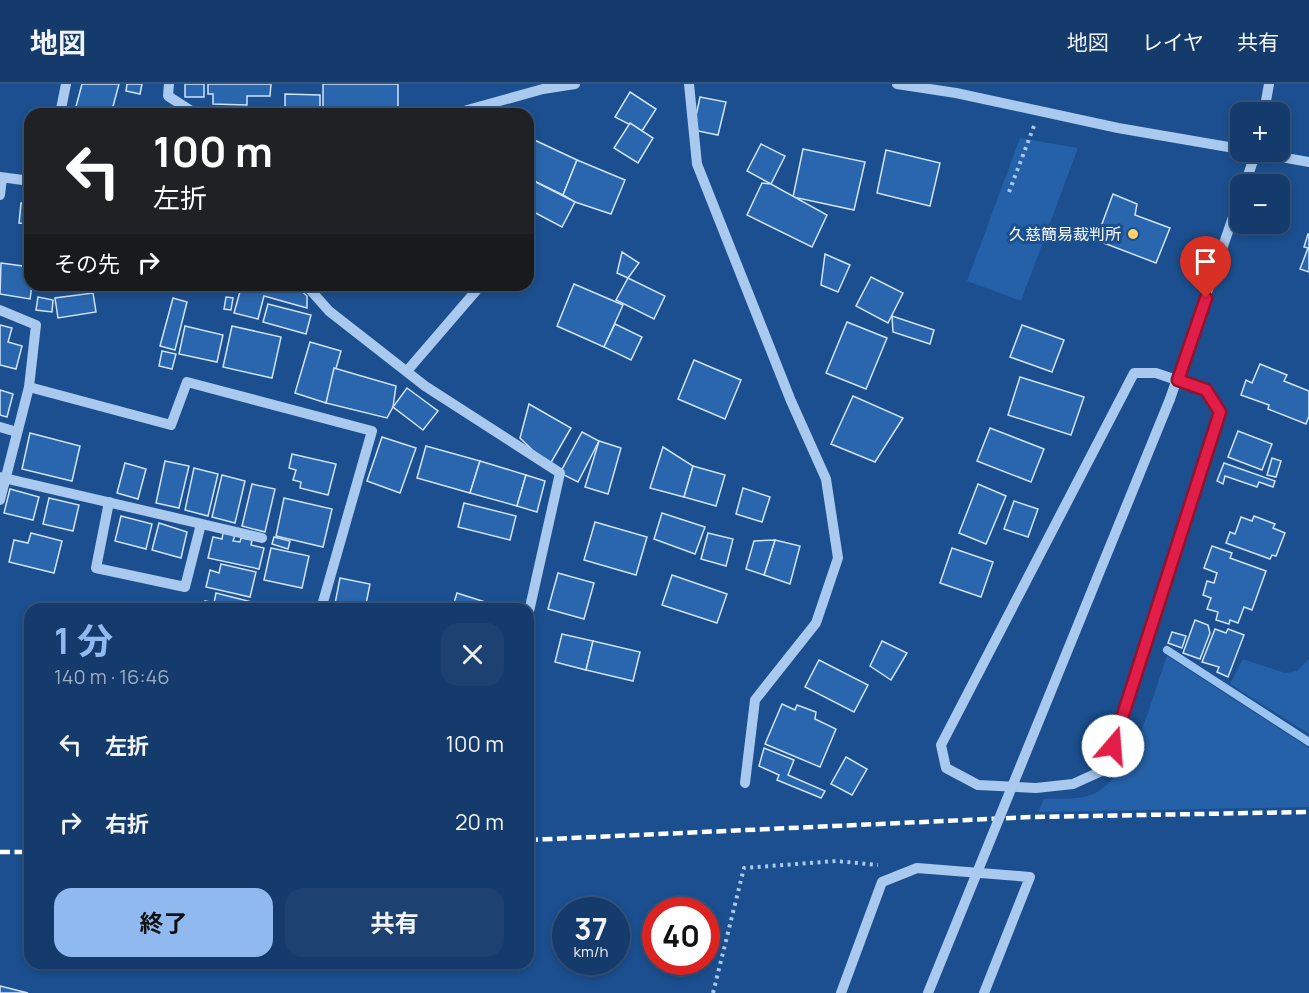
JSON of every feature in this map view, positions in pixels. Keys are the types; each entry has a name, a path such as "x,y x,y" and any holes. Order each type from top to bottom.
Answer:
{"street":[{"path":"61,108 66,84"},
{"path":"169,84 168,96 187,108"},
{"path":"472,108 542,86 575,84"},
{"path":"689,84 697,164 791,401 826,478 838,558 816,623 755,700 745,783"},
{"path":"897,84 956,93 1118,128 1230,147"},
{"path":"1266,102 1269,84"},
{"path":"1290,158 1309,162"},
{"path":"0,195 1,178 24,180"},
{"path":"928,993 1178,380 1230,227"},
{"path":"311,291 328,311 407,371 560,473 531,603"},
{"path":"407,371 476,291"},
{"path":"0,310 36,326 29,387 3,477 0,500"},
{"path":"1134,373 1156,374 1178,380 1206,390 1220,412 1106,769 1073,784 1036,788 978,785 946,768 941,745 1134,373"},
{"path":"29,387 171,425 187,382 372,431 323,603"},
{"path":"0,427 17,432"},
{"path":"3,477 262,538"},
{"path":"109,502 96,568 185,587 201,524"},
{"path":"841,993 882,882 917,868 1030,877 984,993"}],"path":[{"path":"1010,192 1039,111"},
{"path":"713,993 744,868 836,861 888,864"}],"shaded area":[{"path":"1020,138 1078,148 1021,301 967,281"},
{"path":"1167,656 1309,748 1309,807 1038,812 1044,799 1086,796 1099,791 1112,780 1124,765 1142,730"},
{"path":"1243,659 1285,673 1297,671 1309,659 1309,734 1230,684"}],"building":[{"path":"82,84 119,84 113,108 76,108"},
{"path":"127,84 142,84 140,94 126,91"},
{"path":"185,84 204,84 204,97 185,97"},
{"path":"208,84 271,84 270,96 247,96 247,105 213,104 213,94 208,94"},
{"path":"323,84 398,84 398,107 395,108 323,108"},
{"path":"630,92 656,109 642,131 615,117"},
{"path":"285,94 320,95 320,108 285,108"},
{"path":"700,97 726,102 718,135 693,130"},
{"path":"630,123 653,138 638,163 614,148"},
{"path":"534,140 577,160 563,195 534,181"},
{"path":"761,144 785,156 771,184 747,171"},
{"path":"803,149 865,162 854,210 793,197"},
{"path":"886,150 940,163 930,206 877,193"},
{"path":"577,160 625,180 611,214 575,202 563,195"},
{"path":"534,181 575,202 562,227 534,212"},
{"path":"762,183 771,184 827,215 812,247 747,215"},
{"name":"久慈簡易裁判所","path":"1113,194 1137,204 1135,215 1170,228 1156,263 1096,240"},
{"path":"21,203 24,203 24,223 19,223"},
{"path":"1308,234 1309,272 1300,269 1308,248 1304,247"},
{"path":"622,252 639,263 628,278 617,273"},
{"path":"825,254 850,265 838,292 821,285"},
{"path":"1,263 24,266 24,291 31,291 30,299 0,294"},
{"path":"871,277 903,293 888,323 856,306"},
{"path":"628,278 665,296 654,319 616,300"},
{"path":"574,284 623,305 604,347 557,326"},
{"path":"240,291 302,291 307,296 307,308 264,296 258,319 234,313"},
{"path":"93,293 96,312 58,318 55,298"},
{"path":"38,297 53,300 52,312 36,310"},
{"path":"226,297 233,298 231,310 224,309"},
{"path":"173,298 187,302 175,350 160,346"},
{"path":"268,304 311,315 306,334 263,322"},
{"path":"892,316 934,330 930,344 893,332"},
{"path":"847,322 887,338 866,389 826,373"},
{"path":"615,324 642,337 631,360 604,347"},
{"path":"0,325 12,328 8,342 22,346 16,369 0,365"},
{"path":"1022,325 1064,340 1052,372 1010,357"},
{"path":"185,326 223,335 217,362 179,354"},
{"path":"232,326 281,337 272,378 223,367"},
{"path":"310,342 341,351 326,403 295,393"},
{"path":"162,351 176,354 172,369 159,366"},
{"path":"694,360 741,380 725,419 678,399"},
{"path":"1260,364 1287,375 1284,381 1309,391 1309,416 1306,424 1268,409 1269,405 1241,395 1246,380 1252,383"},
{"path":"334,368 396,386 393,407 387,418 326,403"},
{"path":"1020,377 1084,397 1071,435 1008,415"},
{"path":"407,388 438,411 423,430 393,407"},
{"path":"0,390 13,394 7,417 0,415"},
{"path":"853,396 903,418 875,462 831,444"},
{"path":"529,404 571,428 549,466 520,438"},
{"path":"990,428 1044,449 1031,482 977,461"},
{"path":"1238,431 1272,444 1262,470 1228,457"},
{"path":"582,432 599,441 578,482 560,473"},
{"path":"30,433 80,446 72,481 22,469"},
{"path":"382,437 416,448 400,493 367,481"},
{"path":"599,441 621,448 608,494 585,487"},
{"path":"426,446 480,461 470,493 417,478"},
{"path":"663,447 693,466 684,497 650,488"},
{"path":"292,454 336,464 328,495 300,488 301,482 293,480 296,470 289,468"},
{"path":"1272,458 1281,461 1276,477 1267,475"},
{"path":"165,461 189,466 179,508 156,503"},
{"path":"480,461 526,475 517,506 470,493"},
{"path":"125,463 146,469 138,499 117,493"},
{"path":"1224,463 1275,481 1273,487 1259,482 1257,487 1225,476 1223,484 1217,481"},
{"path":"693,466 725,475 716,506 684,497"},
{"path":"194,468 218,474 208,516 185,510"},
{"path":"222,475 245,481 235,523 212,517"},
{"path":"526,475 545,481 537,512 517,506"},
{"path":"252,484 275,489 265,532 242,526"},
{"path":"978,484 1006,496 986,544 959,533"},
{"path":"743,488 770,497 762,522 736,514"},
{"path":"10,489 39,497 33,520 4,513"},
{"path":"49,498 79,505 73,531 43,524"},
{"path":"284,498 332,509 323,547 276,536"},
{"path":"1014,501 1038,509 1028,537 1004,529"},
{"path":"464,503 516,516 510,540 458,527"},
{"path":"662,513 705,527 695,554 654,539"},
{"path":"121,516 152,524 146,549 115,541"},
{"path":"1254,516 1275,524 1273,528 1285,533 1276,556 1272,555 1270,559 1226,543 1230,532 1235,534 1241,517 1252,521"},
{"path":"595,522 647,537 636,575 584,560"},
{"path":"159,523 187,532 181,558 152,550"},
{"path":"31,533 62,541 54,573 9,562 14,540 28,543"},
{"path":"223,533 235,535 233,541 240,542 241,538 252,540 251,545 264,548 259,569 208,558 213,537 222,539"},
{"path":"708,533 733,539 726,566 701,559"},
{"path":"274,537 290,541 288,549 272,544"},
{"path":"775,540 800,546 790,584 764,575"},
{"path":"775,540 764,575 746,569 754,541"},
{"path":"1212,546 1232,553 1230,558 1266,571 1252,610 1244,607 1238,623 1230,620 1229,624 1216,620 1218,612 1207,609 1211,598 1203,595 1207,581 1214,583 1217,573 1204,568"},
{"path":"271,548 309,556 302,588 264,580"},
{"path":"952,548 993,562 981,597 940,583"},
{"path":"221,564 256,572 250,597 206,587 210,570 219,573"},
{"path":"558,573 594,583 584,619 548,609"},
{"path":"672,575 727,594 717,623 662,605"},
{"path":"340,578 370,584 366,603 335,603"},
{"path":"216,593 252,602 252,603 214,603"},
{"path":"457,593 488,603 454,603"},
{"path":"1195,620 1208,625 1210,633 1200,659 1183,653"},
{"path":"1215,629 1226,633 1228,629 1244,635 1228,677 1217,672 1219,667 1202,662"},
{"path":"1172,632 1186,636 1182,648 1168,643"},
{"path":"562,634 593,641 586,670 555,662"},
{"path":"593,641 640,652 633,681 586,670"},
{"path":"882,641 907,653 891,680 870,666"},
{"path":"819,660 868,685 854,712 805,687"},
{"path":"782,704 795,710 797,705 816,712 815,719 836,729 820,767 765,744"},
{"path":"764,748 794,760 788,775 825,791 821,798 777,780 779,775 759,766"},
{"path":"846,757 867,769 852,795 831,784"},
{"path":"0,986 28,993 0,993"}],"waterway":[{"path":"1167,650 1309,742"}],"railway":[{"path":"534,840 1032,817 1309,812"},
{"path":"0,852 24,852"}],"place":[{"name":"久慈簡易裁判所","path":"1133,234"}],"route":[{"path":"1113,746 1220,412 1206,390 1178,380 1206,298"}]}
